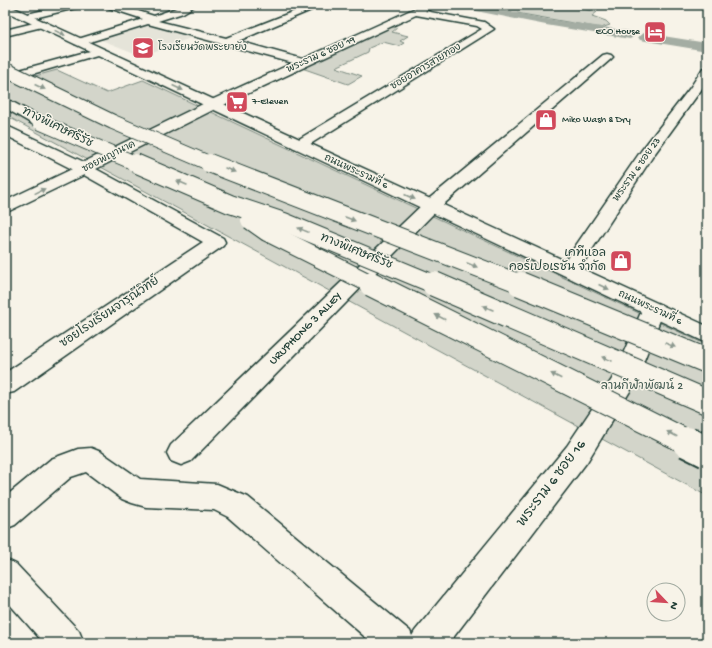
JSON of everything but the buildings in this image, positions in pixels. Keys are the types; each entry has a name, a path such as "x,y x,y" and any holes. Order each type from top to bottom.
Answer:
{"main road":[{"path":"26,17 77,5"},
{"path":"109,5 150,20 304,63"},
{"path":"79,42 180,11 191,5"},
{"path":"227,41 318,5"},
{"name":"พระราม 6 ซอย 19","path":"212,105 430,5"},
{"name":"ถนนพระรามที่ 6","path":"5,7 707,335"},
{"name":"ซอยอาคารสายทอง","path":"299,145 489,28 480,24 416,12"},
{"path":"5,33 42,24"},
{"path":"5,78 100,52"},
{"name":"URUPHONG 3 ALLEY","path":"181,453 431,206 607,57"},
{"path":"5,69 129,128 299,199 451,257 707,360"},
{"name":"พระราม 6 ซอย 23","path":"569,270 642,160 695,90 707,71"},
{"name":"ทางพิเศษศรีรัช","path":"5,102 39,122 230,204 284,222 387,264 707,402"},
{"name":"ซอยพญานาค","path":"5,208 212,105"},
{"path":"5,129 85,169"},
{"name":"ซอยโรงเรียนจารุณีวิทย์","path":"5,385 216,242 85,169"},
{"path":"230,204 248,219 268,232 707,452"},
{"name":"พระราม 6 ซอย 16","path":"427,643 577,454 623,383 653,310"},
{"path":"5,515 61,468 78,461 91,460 132,490 146,494 217,497 238,507 398,643"},
{"path":"5,575 67,643"}],"shaded area":[{"name":"โรงเรียนวัดพระยายัง","path":"145,24 193,37 142,56 99,39"}],"green space":[{"path":"471,5 583,5 578,8 597,12 592,16 606,21 610,25 601,28"},
{"path":"388,26 397,28 392,32 408,36 400,41 404,43 399,46 383,42 369,48 368,52 336,67 362,76 348,84 299,67"},
{"name":"ลานกีฬาพัฒน์ 2","path":"5,62 32,77 57,70 107,93 143,80 707,345 707,496 5,115"}],"waterway":[{"path":"461,5 546,22 630,35"},
{"path":"644,37 707,47"}],"ferry route":[{"path":"12,7 23,5"}],"place":[{"name":"ECO House","path":"655,32"},
{"name":"โรงเรียนวัดพระยายัง","path":"143,48"},
{"name":"7-Eleven","path":"237,102"},
{"name":"Miko Wash & Dry","path":"546,120"},
{"name":"เคทีแอล คอร์เปอเรชัน จำกัด","path":"621,261"}]}
